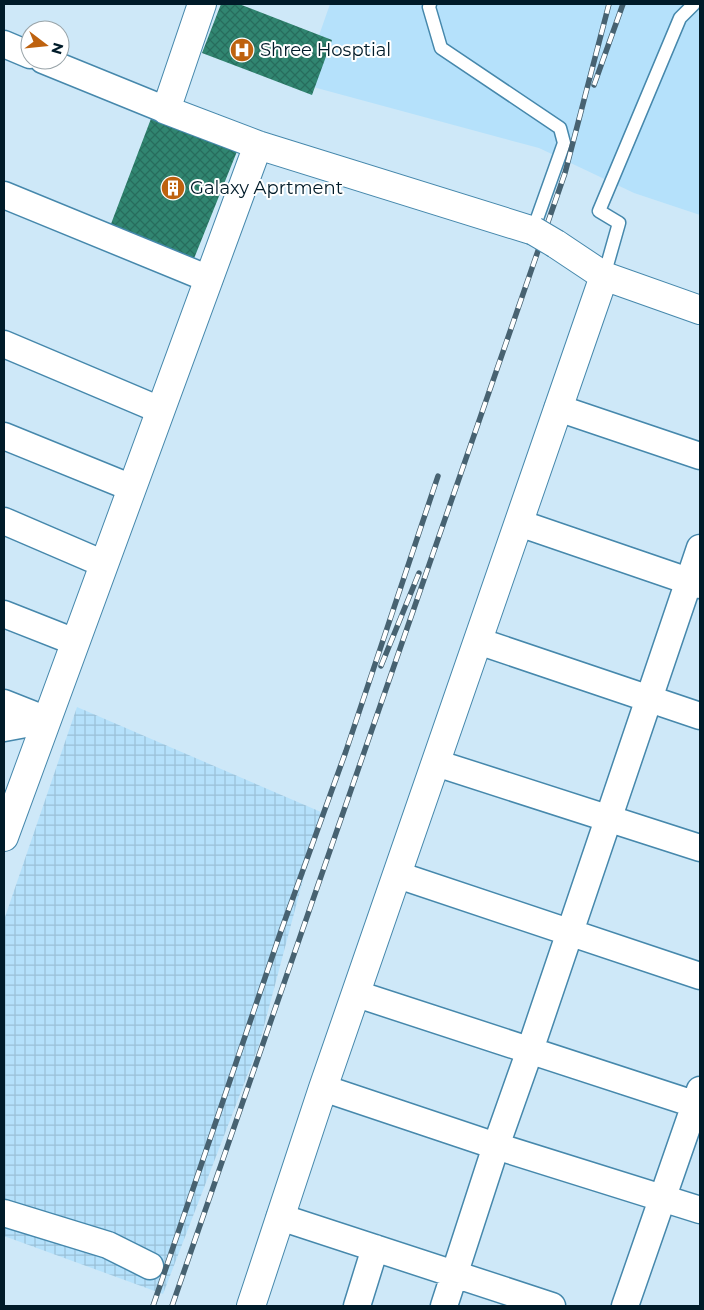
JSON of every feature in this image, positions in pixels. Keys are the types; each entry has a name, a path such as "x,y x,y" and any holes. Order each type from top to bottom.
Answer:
{"street":[{"path":"166,110 202,4"},
{"path":"4,44 20,51"},
{"path":"68,70 258,145 541,235 604,276 700,310"},
{"path":"4,837 258,145"},
{"path":"4,195 208,279"},
{"path":"256,1305 280,1217 604,276"},
{"path":"4,344 160,410"},
{"path":"558,408 700,456"},
{"path":"4,436 132,488"},
{"path":"4,521 104,564"},
{"path":"519,523 694,583"},
{"path":"444,1306 496,1146 649,698 694,583 700,548"},
{"path":"4,614 75,642"},
{"path":"478,640 700,716"},
{"path":"4,703 46,720"},
{"path":"4,728 46,720"},
{"path":"436,763 700,848"},
{"path":"398,875 700,976"},
{"path":"357,994 530,1050 699,1100 661,1198 625,1306"},
{"path":"324,1088 496,1146 700,1210"},
{"path":"4,1213 108,1245 150,1266"},
{"path":"280,1217 552,1306"},
{"path":"357,1306 375,1248"}],"lane":[{"path":"430,4 429,7 441,48 560,128 564,143 541,235"},
{"path":"604,276 619,223 599,211 680,18 694,4"}],"shaded area":[{"path":"330,4 700,4 700,215 634,193 539,148 302,84"},
{"path":"77,707 321,812 259,1045 163,1294 4,1236 4,920"}],"building":[{"path":"221,4 239,4 332,40 312,95 202,53"},
{"name":"Galaxy Aprtment","path":"152,116 242,139 189,271 106,237"}],"railway":[{"path":"172,1306 565,173 609,4"},
{"path":"594,85 623,4"},
{"path":"153,1306 281,931 346,751 438,476"},
{"path":"381,666 419,573"}],"place":[{"name":"Shree Hosptial","path":"242,50"},
{"name":"Galaxy Aprtment","path":"173,188"}]}
